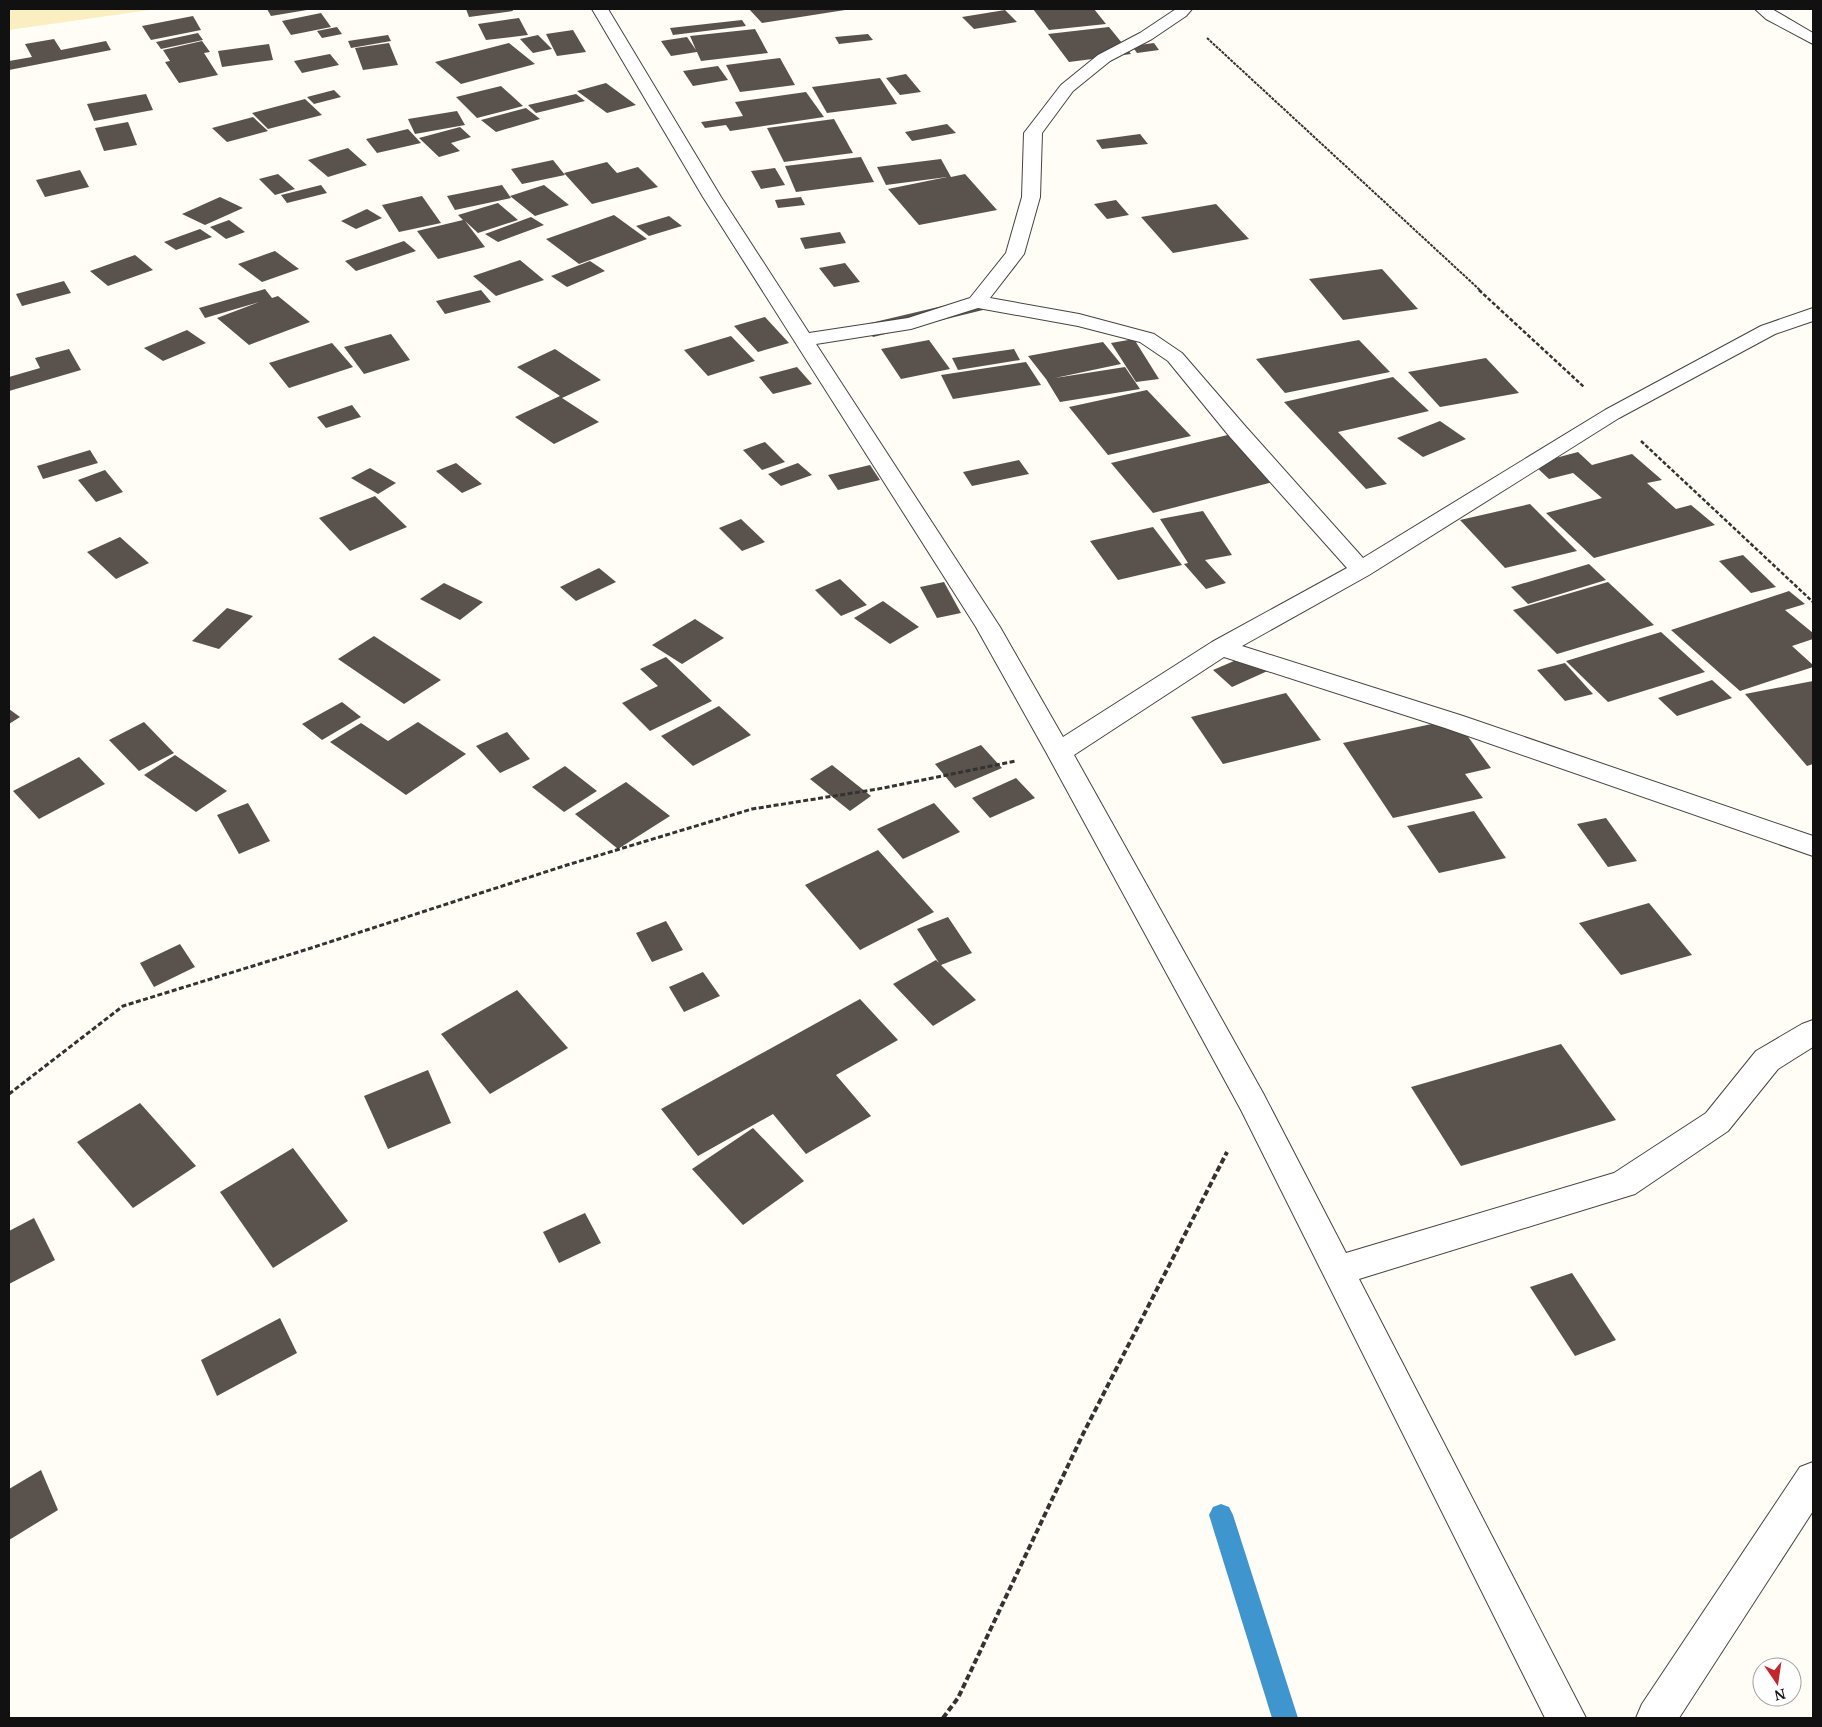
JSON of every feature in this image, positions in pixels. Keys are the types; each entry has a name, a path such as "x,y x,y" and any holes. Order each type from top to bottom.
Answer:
{"street":[{"path":"1762,9 1813,39"},
{"path":"604,10 712,197 988,627 1060,752 1252,1102 1566,1718"},
{"path":"977,302 1015,254 1031,197 1033,133 1067,88 1104,58 1146,36 1181,10"},
{"path":"804,340 911,323 977,302 1079,320 1147,338 1176,357 1238,432 1361,570"},
{"path":"1060,752 1221,648 1361,570 1612,414 1768,330 1813,314"},
{"path":"1221,648 1454,722 1813,846"},
{"path":"1339,1270 1624,1184 1717,1122 1767,1060 1813,1032"},
{"path":"1656,1718 1813,1479"}],"path":[{"path":"1181,10 1813,602"},
{"path":"9,1094 123,1006 308,949 567,865 752,809 878,789 1060,752"},
{"path":"942,1718 958,1698 1083,1434 1252,1102"}],"sand":[{"path":"9,9 156,9 9,30"}],"building":[{"path":"267,9 307,9 307,10 271,16"},
{"path":"466,9 512,9 513,11 469,17"},
{"path":"749,9 845,9 845,10 762,23"},
{"path":"1033,9 1094,9 1106,24 1049,30"},
{"path":"1005,10 1017,22 974,29 962,17"},
{"path":"321,13 331,27 291,35 282,21"},
{"path":"193,16 201,30 151,40 142,26"},
{"path":"519,18 528,35 486,40 478,24"},
{"path":"742,20 746,26 673,35 670,28"},
{"path":"337,27 342,34 322,38 317,31"},
{"path":"1109,27 1131,54 1069,62 1048,34"},
{"path":"755,29 768,53 701,61 697,52 671,56 661,41 687,37 696,50 690,36"},
{"path":"573,30 586,52 557,56 546,34"},
{"path":"198,33 203,40 161,49 156,42"},
{"path":"868,34 873,40 839,44 835,37"},
{"path":"388,35 391,41 351,48 348,41"},
{"path":"538,35 552,49 533,53 520,39"},
{"path":"54,39 61,50 106,41 111,50 9,70 9,61 32,57 25,44"},
{"path":"202,41 210,52 204,53 218,75 179,83 165,62 170,61 163,50"},
{"path":"389,43 398,65 363,70 355,48"},
{"path":"509,43 535,64 461,84 435,62"},
{"path":"1154,43 1159,50 1137,53 1132,46"},
{"path":"269,44 273,60 222,67 218,51"},
{"path":"330,54 339,65 302,73 294,61"},
{"path":"780,58 795,85 740,92 726,65"},
{"path":"718,66 728,80 693,86 683,71"},
{"path":"906,74 921,92 900,95 886,78"},
{"path":"880,78 897,104 827,113 812,87"},
{"path":"606,83 636,105 607,113 577,91"},
{"path":"501,86 523,106 477,118 456,97"},
{"path":"334,90 341,97 314,104 307,97"},
{"path":"806,92 824,117 730,131 726,125 705,128 701,122 743,116 735,102"},
{"path":"146,94 153,110 94,121 87,104"},
{"path":"576,94 585,101 536,113 528,105"},
{"path":"305,99 322,115 268,129 252,113"},
{"path":"526,108 540,119 496,132 481,120"},
{"path":"457,111 465,125 415,134 408,119"},
{"path":"253,117 268,131 227,142 212,128"},
{"path":"834,119 853,153 784,162 767,128"},
{"path":"128,122 137,145 104,151 95,128"},
{"path":"947,124 956,133 912,141 905,132"},
{"path":"460,127 471,137 451,143 460,151 439,157 419,138"},
{"path":"408,129 421,143 377,153 366,139"},
{"path":"1140,134 1148,144 1102,149 1096,140"},
{"path":"348,148 367,165 328,177 308,160"},
{"path":"861,157 874,182 796,192 785,166"},
{"path":"941,159 951,177 965,174 997,210 919,225 888,189 947,177 886,185 877,167"},
{"path":"553,160 565,175 522,184 511,169"},
{"path":"607,162 617,173 638,167 658,187 592,204 564,173"},
{"path":"775,168 785,185 761,189 751,171"},
{"path":"80,170 89,187 45,197 36,180"},
{"path":"278,174 295,189 275,195 259,179"},
{"path":"321,185 327,193 287,203 281,195"},
{"path":"502,185 511,198 455,210 447,196"},
{"path":"544,185 569,205 535,216 510,196"},
{"path":"422,196 441,223 399,232 382,205"},
{"path":"220,197 243,208 205,225 182,214"},
{"path":"801,197 805,205 778,208 775,200"},
{"path":"1116,200 1129,215 1107,219 1094,204"},
{"path":"498,203 518,220 478,233 465,221 485,247 438,259 417,231 463,220 458,215"},
{"path":"1216,204 1249,239 1173,253 1141,217"},
{"path":"367,209 382,218 356,229 341,221"},
{"path":"614,215 647,239 579,264 546,239"},
{"path":"669,216 682,226 649,236 636,226"},
{"path":"531,217 544,225 498,242 485,234"},
{"path":"229,220 245,232 226,239 210,227"},
{"path":"200,229 212,237 176,250 164,242"},
{"path":"840,232 846,243 805,249 800,238"},
{"path":"404,241 416,251 356,271 345,261"},
{"path":"275,251 299,269 262,282 238,264"},
{"path":"135,255 153,270 108,286 90,271"},
{"path":"520,260 544,280 496,296 473,276"},
{"path":"590,261 605,271 567,287 551,276"},
{"path":"845,263 860,282 834,287 819,268"},
{"path":"1382,269 1418,309 1343,320 1309,279"},
{"path":"64,281 71,293 22,306 16,294"},
{"path":"265,289 272,298 278,296 310,322 249,345 217,318 259,302 205,318 199,308"},
{"path":"481,290 491,302 445,314 436,301"},
{"path":"972,299 983,310 873,337 862,325"},
{"path":"765,317 789,343 758,352 734,326"},
{"path":"187,330 206,343 163,361 144,348"},
{"path":"391,334 410,360 364,374 344,347"},
{"path":"731,336 755,361 708,376 684,350"},
{"path":"1134,339 1159,379 1136,382 1111,343"},
{"path":"929,340 950,369 901,379 881,349"},
{"path":"1359,340 1390,372 1285,393 1256,359"},
{"path":"1103,342 1121,364 1055,378 1125,367 1140,389 1060,402 1046,379 1028,356"},
{"path":"332,343 353,367 289,388 269,363"},
{"path":"69,349 81,370 9,391 9,377 40,368 35,358"},
{"path":"555,349 601,380 562,398 599,422 554,444 515,417 560,396 517,367"},
{"path":"1014,349 1020,360 958,370 952,358"},
{"path":"1486,358 1519,393 1440,407 1408,372"},
{"path":"1026,362 1041,385 953,399 941,375"},
{"path":"797,367 812,384 773,394 759,377"},
{"path":"1393,377 1429,411 1338,432 1387,484 1366,489 1284,402"},
{"path":"1147,390 1191,436 1108,455 1069,407"},
{"path":"352,405 361,417 326,428 317,417"},
{"path":"1440,421 1466,439 1423,457 1397,438"},
{"path":"1236,433 1281,480 1153,513 1111,463"},
{"path":"765,442 785,462 762,470 743,450"},
{"path":"90,450 98,463 43,479 37,466"},
{"path":"1578,452 1592,465 1632,454 1662,480 1647,483 1676,509 1691,505 1715,525 1594,558 1546,513 1602,498 1573,473 1549,479 1533,464"},
{"path":"1019,460 1029,474 972,486 963,472"},
{"path":"456,463 482,484 462,493 436,471"},
{"path":"798,463 812,475 781,486 768,474"},
{"path":"870,465 880,480 838,490 828,475"},
{"path":"370,468 396,483 378,494 351,478"},
{"path":"105,470 123,492 96,502 78,480"},
{"path":"375,496 407,527 350,551 319,518"},
{"path":"1530,504 1577,551 1505,568 1460,520"},
{"path":"1203,511 1232,555 1205,560 1226,583 1206,589 1184,564 1188,563 1160,519"},
{"path":"741,519 765,542 742,551 719,528"},
{"path":"1153,527 1182,565 1118,580 1090,541"},
{"path":"120,537 149,563 116,579 87,552"},
{"path":"1743,555 1776,587 1751,593 1719,561"},
{"path":"1589,564 1606,580 1528,604 1511,587"},
{"path":"599,568 616,582 576,601 560,587"},
{"path":"840,579 867,605 841,616 815,590"},
{"path":"944,582 961,613 937,618 920,587"},
{"path":"1608,582 1654,625 1557,654 1513,610"},
{"path":"444,583 483,602 460,620 420,599"},
{"path":"1789,591 1805,604 1785,610 1813,633 1813,639 1792,646 1813,667 1740,691 1671,630"},
{"path":"883,601 919,627 890,644 854,618"},
{"path":"227,608 253,616 219,649 192,641"},
{"path":"695,619 724,638 682,664 652,645"},
{"path":"1661,632 1705,672 1608,702 1566,661"},
{"path":"374,636 441,680 404,704 338,659"},
{"path":"1255,652 1274,668 1232,687 1213,670"},
{"path":"666,657 712,701 650,731 622,703 658,686 640,669"},
{"path":"1565,663 1593,694 1565,701 1537,670"},
{"path":"1712,680 1732,698 1677,716 1658,698"},
{"path":"1813,681 1813,764 1807,766 1745,694"},
{"path":"1286,693 1321,740 1223,764 1191,717"},
{"path":"342,702 361,717 322,740 302,724"},
{"path":"719,706 751,735 693,766 661,736"},
{"path":"9,709 20,717 9,724"},
{"path":"1455,719 1491,768 1465,774 1483,798 1393,818 1343,743"},
{"path":"144,722 174,753 139,771 109,740"},
{"path":"418,722 466,754 406,795 330,742 361,723 388,741"},
{"path":"507,732 530,759 500,773 476,746"},
{"path":"981,745 1002,768 955,788 935,764"},
{"path":"175,755 227,791 196,812 144,775"},
{"path":"79,757 105,784 39,819 13,791"},
{"path":"832,765 871,796 850,811 810,779"},
{"path":"565,766 597,791 564,812 532,787"},
{"path":"1016,778 1035,798 990,818 972,798"},
{"path":"626,782 670,816 618,849 575,814"},
{"path":"248,803 270,841 239,854 217,815"},
{"path":"934,803 960,832 903,859 877,829"},
{"path":"1474,811 1506,858 1439,873 1407,826"},
{"path":"1606,818 1637,861 1608,867 1577,824"},
{"path":"878,850 934,912 860,950 805,885"},
{"path":"1649,903 1692,955 1621,975 1579,923"},
{"path":"948,917 972,953 941,965 976,1000 933,1026 893,984 936,960 939,963 917,929"},
{"path":"666,921 683,950 652,962 636,933"},
{"path":"180,944 195,967 154,987 140,963"},
{"path":"703,972 720,996 684,1012 669,987"},
{"path":"517,990 568,1048 490,1094 441,1034"},
{"path":"860,999 898,1040 836,1075 871,1116 806,1154 773,1114 698,1156 661,1109"},
{"path":"1561,1044 1616,1120 1461,1166 1411,1087"},
{"path":"428,1070 451,1123 388,1149 364,1096"},
{"path":"140,1103 196,1166 133,1208 77,1142"},
{"path":"753,1128 804,1181 743,1225 692,1169"},
{"path":"293,1148 348,1221 273,1268 220,1192"},
{"path":"585,1213 601,1243 559,1263 543,1232"},
{"path":"34,1218 55,1260 9,1284 9,1231"},
{"path":"1572,1273 1616,1340 1575,1356 1530,1287"},
{"path":"280,1318 297,1353 217,1396 201,1360"},
{"path":"41,1470 58,1510 9,1540 9,1489"}],"waterway":[{"path":"1221,1515 1285,1718"}]}
